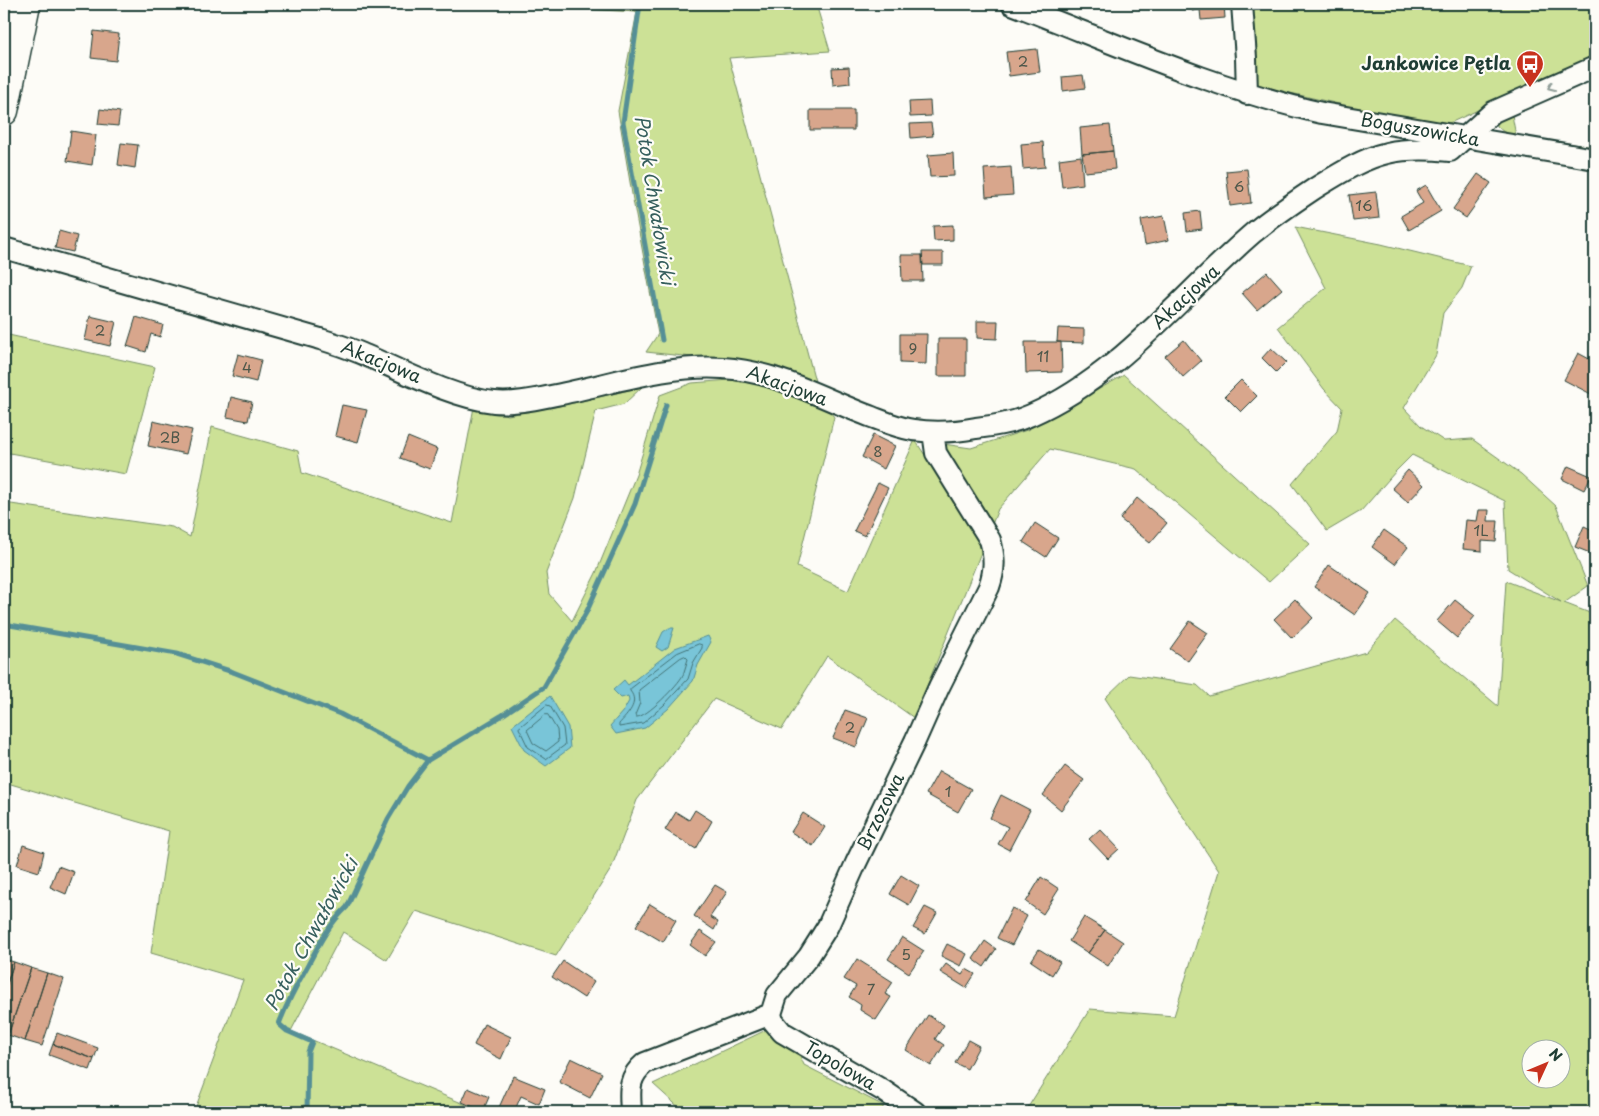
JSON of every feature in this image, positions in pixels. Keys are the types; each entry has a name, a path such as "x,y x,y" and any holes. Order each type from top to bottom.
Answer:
{"main road":[{"path":"4,111 26,4"}],"street":[{"name":"Boguszowicka","path":"1012,4 1247,94 1282,104 1322,113 1595,159"},
{"path":"1242,4 1247,94"},
{"name":"Akacjowa","path":"4,248 318,338 360,352 459,394 478,399 496,402 517,401 648,375 718,367 734,368 760,373 781,380 844,407 899,427 933,432 952,432 1008,424 1046,408 1080,387 1109,367 1250,236 1290,205 1334,176 1385,153 1406,150 1450,151 1493,112 1595,67"},
{"name":"Brzozowa","path":"771,1014 772,1005 777,995 808,956 828,926 993,575 994,557 990,540 936,453 933,432"},
{"path":"631,1112 630,1090 632,1076 645,1063 771,1014"},
{"name":"Topolowa","path":"771,1014 773,1021 782,1032 884,1091 915,1112"}],"green space":[{"path":"494,4 816,4 830,51 729,58 816,385 776,366 646,352 658,334 618,111 637,12"},
{"path":"1248,4 1595,4 1595,56 1452,122 1436,126 1255,85"},
{"path":"1581,84 1512,115 1516,136 1595,147 1595,150 1507,135 1497,126 1497,119"},
{"path":"1295,227 1381,244 1471,266 1462,288 1443,313 1436,355 1404,408 1421,426 1444,441 1472,439 1521,474 1556,506 1588,586 1564,603 1595,615 1595,1112 1025,1112 1090,1009 1174,1016 1219,871 1105,698 1129,675 1197,685 1209,696 1366,652 1395,620 1498,706 1506,581 1561,602 1508,569 1505,501 1412,455 1361,511 1327,531 1292,484 1337,431 1342,408 1324,389 1278,327 1326,288"},
{"path":"4,334 155,367 126,474 4,452"},
{"path":"1124,375 1310,544 1269,582 1136,469 1050,449 998,509 991,527 943,454 943,444 971,448 1027,430"},
{"path":"730,380 771,387 802,395 826,408 834,417 797,567 848,591 915,440 984,545 914,718 827,656 782,729 714,699 637,800 611,869 556,956 416,911 387,960 343,932 291,1031 483,1112 194,1112 243,980 151,953 169,831 4,782 4,503 172,527 190,537 212,427 298,451 302,473 452,523 474,407 508,415 565,405 642,387 624,404 596,411 575,498 546,573 549,594 572,621 596,573 636,475 660,395 692,383"},
{"path":"785,1021 804,1065 884,1106 880,1112 684,1112 653,1084"}],"water":[{"path":"669,628 674,628 668,647 662,651 656,647 663,632"},
{"path":"708,636 711,642 698,665 693,681 668,709 645,728 616,734 610,726 629,701 628,696 621,698 613,690 624,680 628,685 675,648"},
{"path":"550,696 568,727 570,748 546,766 524,750 512,726"}],"building":[{"path":"1139,4 1167,4 1139,7"},
{"path":"1191,4 1224,4 1225,18 1201,20 1200,10 1192,11"},
{"path":"94,31 119,34 116,61 91,58"},
{"path":"1037,49 1040,72 1009,76 1006,52"},
{"path":"849,67 850,83 833,85 832,68"},
{"path":"1083,75 1085,88 1063,91 1062,77"},
{"path":"930,101 931,116 910,117 909,102"},
{"path":"1595,103 1595,127 1591,127 1590,104"},
{"path":"100,109 120,112 118,126 98,124"},
{"path":"810,110 854,110 854,130 810,130"},
{"path":"931,123 933,136 911,138 910,124"},
{"path":"1110,125 1113,151 1082,154 1080,128"},
{"path":"71,131 96,135 92,165 67,161"},
{"path":"1043,142 1045,167 1023,169 1021,144"},
{"path":"121,143 138,145 135,168 118,165"},
{"path":"1113,151 1115,169 1085,172 1082,154"},
{"path":"953,153 954,176 930,177 928,155"},
{"path":"1081,156 1083,184 1062,187 1059,159"},
{"path":"1011,167 1013,195 986,197 984,169"},
{"path":"1247,169 1251,203 1230,206 1226,171"},
{"path":"1478,174 1491,183 1466,218 1453,209"},
{"path":"1426,185 1441,211 1409,230 1401,216 1423,203 1416,191"},
{"path":"1376,192 1379,218 1353,221 1349,195"},
{"path":"1200,211 1202,229 1187,231 1185,213"},
{"path":"1164,216 1169,240 1145,245 1141,220"},
{"path":"953,225 953,240 934,241 933,226"},
{"path":"59,231 77,236 73,252 55,248"},
{"path":"922,252 943,252 943,265 923,265"},
{"path":"901,255 922,255 923,281 902,281"},
{"path":"1267,272 1282,289 1257,310 1242,293"},
{"path":"90,316 116,322 110,346 85,340"},
{"path":"136,317 163,325 160,337 151,334 146,352 127,346"},
{"path":"977,321 998,321 997,339 977,338"},
{"path":"1058,328 1084,329 1084,343 1057,342"},
{"path":"900,334 927,334 926,364 900,363"},
{"path":"938,339 966,339 966,376 938,376"},
{"path":"1184,340 1201,361 1183,377 1165,356"},
{"path":"1025,342 1061,342 1062,372 1026,373"},
{"path":"1271,348 1286,362 1276,372 1262,358"},
{"path":"1578,353 1595,362 1595,386 1591,394 1564,380"},
{"path":"238,354 261,360 256,382 232,376"},
{"path":"1241,380 1257,396 1241,412 1225,396"},
{"path":"231,397 252,402 248,421 227,417"},
{"path":"342,405 367,410 358,442 335,436"},
{"path":"153,421 192,430 186,454 148,446"},
{"path":"873,435 895,446 884,469 862,457"},
{"path":"408,437 437,449 430,469 400,458"},
{"path":"1568,466 1591,476 1584,490 1562,479"},
{"path":"1408,470 1424,485 1408,502 1392,488"},
{"path":"878,483 888,488 865,536 854,531"},
{"path":"1137,498 1167,523 1150,543 1120,519"},
{"path":"1479,510 1489,510 1488,521 1498,521 1496,542 1482,541 1482,551 1463,549 1466,520 1477,521"},
{"path":"1035,523 1058,538 1046,557 1023,542"},
{"path":"1584,526 1595,531 1595,555 1575,547"},
{"path":"1384,530 1408,547 1395,564 1372,547"},
{"path":"1329,565 1370,593 1355,615 1314,587"},
{"path":"1295,599 1313,618 1292,638 1274,619"},
{"path":"1455,600 1475,616 1457,638 1437,621"},
{"path":"1190,621 1208,633 1188,661 1170,649"},
{"path":"845,710 868,718 856,747 833,738"},
{"path":"1065,766 1084,780 1061,810 1043,795"},
{"path":"939,771 971,789 958,812 926,794"},
{"path":"1001,795 1030,810 1009,850 998,844 1008,827 990,818"},
{"path":"695,810 712,821 696,849 665,830 676,812 689,820"},
{"path":"803,813 825,827 813,846 791,832"},
{"path":"1100,829 1119,849 1108,859 1089,839"},
{"path":"23,845 44,852 39,872 17,865"},
{"path":"58,866 74,872 66,894 50,887"},
{"path":"901,875 919,886 909,905 890,894"},
{"path":"1041,877 1059,889 1043,914 1026,902"},
{"path":"715,885 727,892 710,917 718,922 714,930 694,916"},
{"path":"650,904 676,920 663,942 636,926"},
{"path":"925,907 937,913 925,934 913,928"},
{"path":"1012,908 1027,916 1012,945 997,938"},
{"path":"1084,917 1105,930 1088,953 1069,941"},
{"path":"1105,930 1123,942 1108,966 1088,953"},
{"path":"700,931 716,942 705,956 690,945"},
{"path":"902,937 924,951 909,973 888,959"},
{"path":"985,941 996,949 984,967 973,959"},
{"path":"947,944 967,954 961,966 941,956"},
{"path":"1039,949 1060,962 1052,975 1031,961"},
{"path":"4,959 14,962 4,993"},
{"path":"857,959 893,982 885,994 891,997 876,1020 860,1010 861,1005 849,997 856,986 844,979"},
{"path":"563,961 594,982 584,998 552,977"},
{"path":"14,962 31,968 8,1035 4,1034 4,993"},
{"path":"946,964 962,975 966,969 975,974 966,988 940,972"},
{"path":"31,968 47,973 25,1041 8,1035"},
{"path":"47,973 64,979 42,1046 25,1041"},
{"path":"928,1015 944,1025 935,1039 944,1045 931,1066 906,1050"},
{"path":"484,1024 511,1037 501,1059 474,1045"},
{"path":"57,1033 98,1048 94,1059 53,1044"},
{"path":"968,1040 979,1046 967,1069 955,1063"},
{"path":"53,1044 94,1059 90,1070 49,1055"},
{"path":"571,1058 602,1073 590,1098 559,1082"},
{"path":"4,1074 11,1076 4,1101"},
{"path":"513,1076 545,1089 539,1104 521,1096 514,1112 497,1112"},
{"path":"468,1088 489,1097 483,1111 462,1102"}],"waterway":[{"name":"Potok Chwałowicki","path":"640,4 623,122 662,340"},
{"name":"Potok Chwałowicki","path":"307,1112 308,1052 312,1042 287,1031 279,1024 292,994 316,949 335,920 347,907 388,819 408,786 428,760 501,716 544,687 587,611 635,504 666,405"},
{"path":"4,624 177,654 233,672 340,714 428,760"}],"place":[{"name":"Jankowice Pętla","path":"1530,88"}]}
